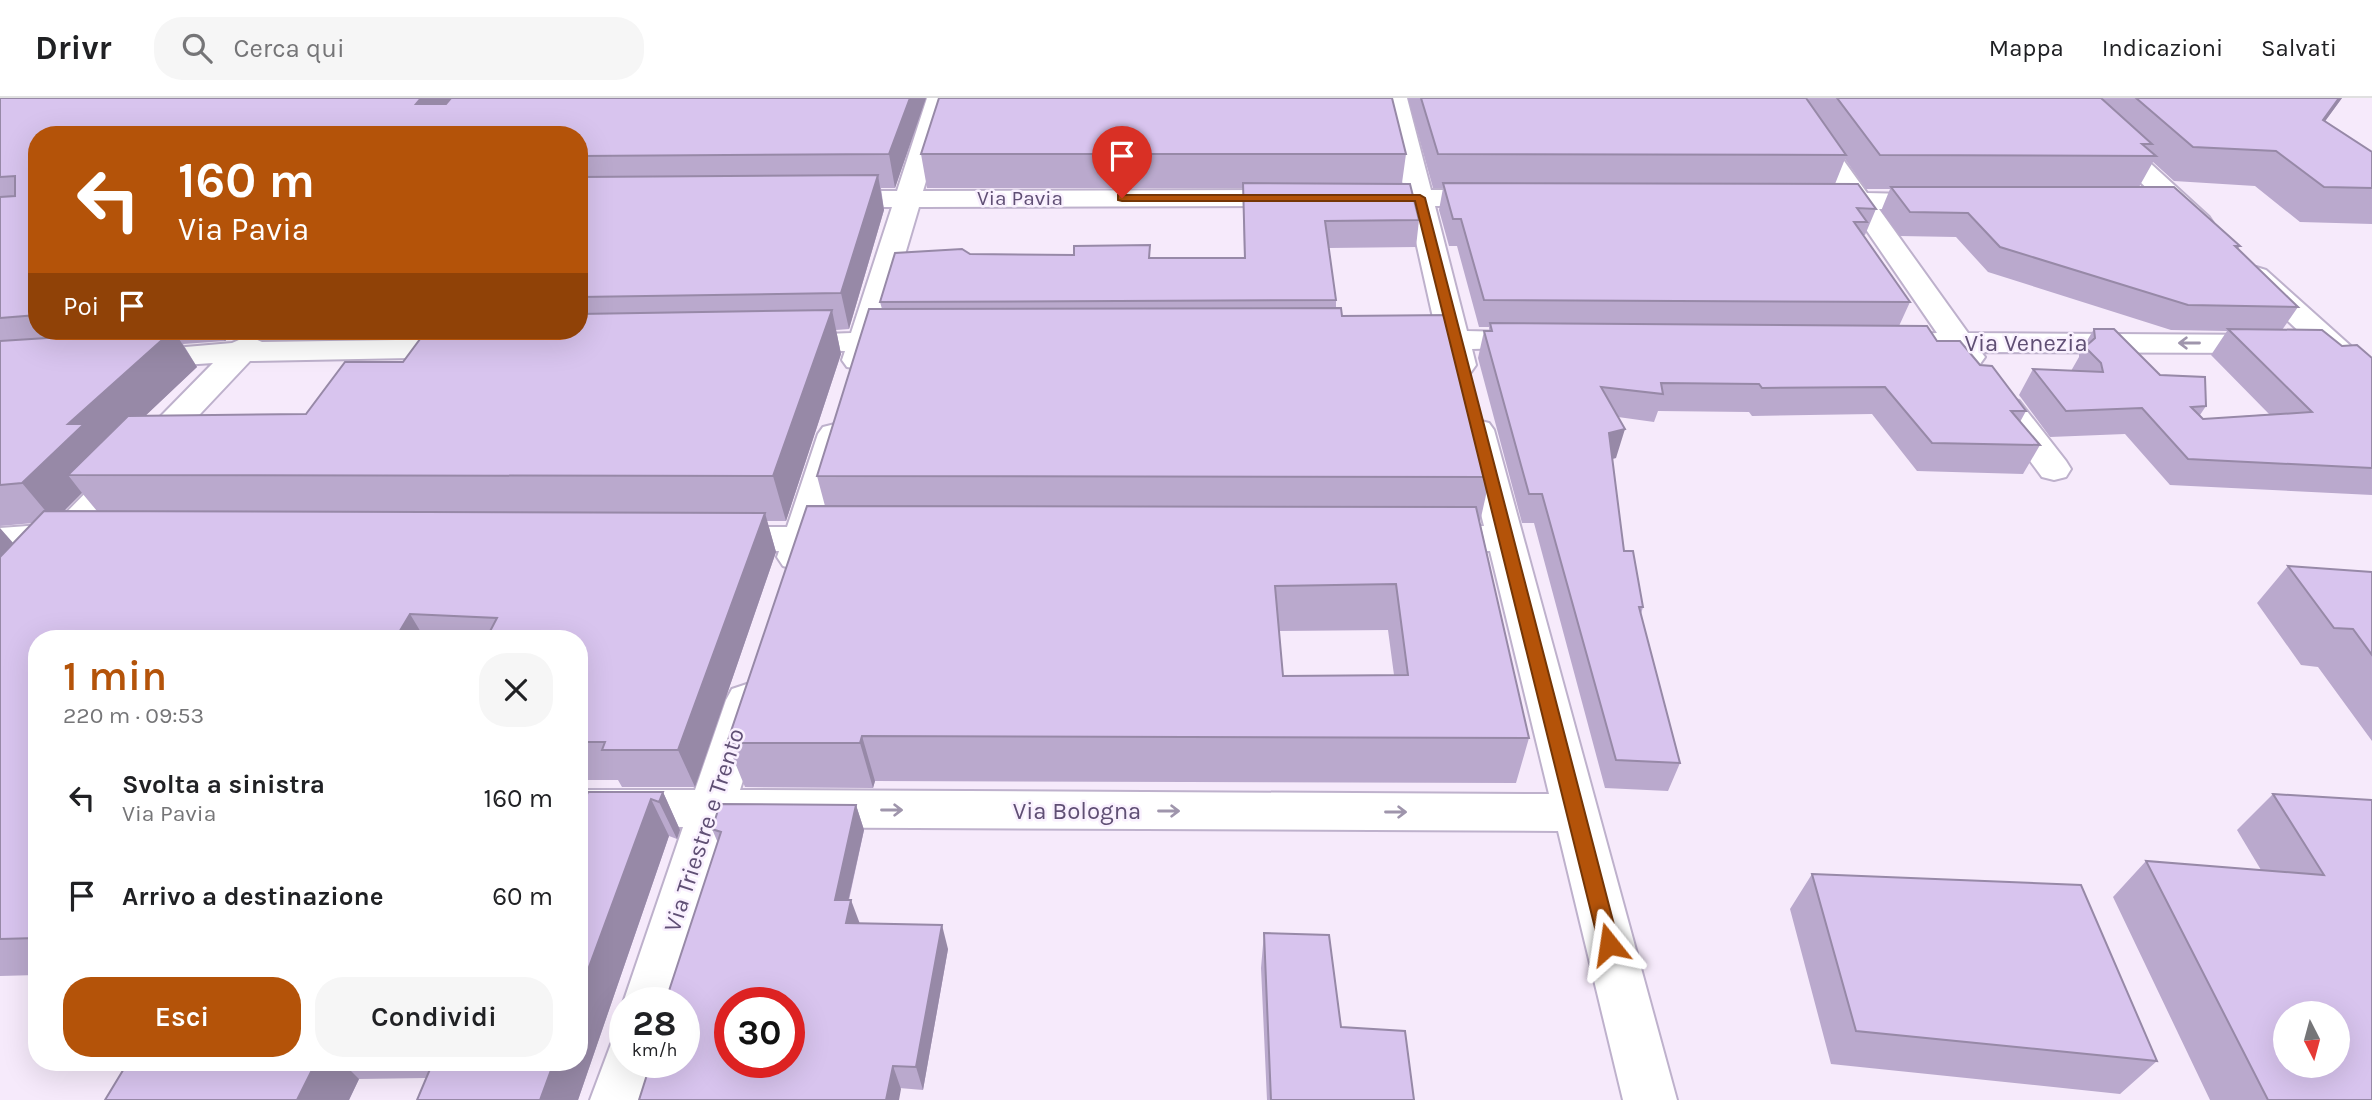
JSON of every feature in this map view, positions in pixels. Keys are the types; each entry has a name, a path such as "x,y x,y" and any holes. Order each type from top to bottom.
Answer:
{"street":[{"path":"785,590 939,98"},
{"path":"1395,98 1504,538 1650,1100"},
{"path":"1787,98 1957,342 2054,469"},
{"path":"2065,98 2372,382"},
{"name":"Via Pavia","path":"803,199 1526,199"},
{"path":"1791,200 1965,201"},
{"path":"2136,201 2175,201"},
{"path":"1371,340 1565,340"},
{"path":"753,343 946,341"},
{"path":"0,603 251,342"},
{"path":"107,361 251,342 490,348"},
{"name":"Via Venezia","path":"1883,342 2331,344"},
{"path":"0,540 108,535"},
{"path":"691,538 885,539"},
{"path":"1394,538 1504,538"},
{"name":"Via Triestre e Trento","path":"653,987 758,667"},
{"name":"Via Bologna","path":"588,808 1574,813"},
{"path":"617,1100 624,1078"}],"building":[{"path":"0,98 421,98 416,104 446,104 451,98 910,98 889,154 588,156 588,126 28,126 28,316 0,318 0,197 15,196 15,176 0,177"},
{"path":"939,98 1392,98 1406,154 921,154"},
{"path":"1421,98 1806,98 1846,155 1438,154"},
{"path":"1837,98 2101,98 2152,144 2142,144 2156,156 1880,155"},
{"path":"2136,98 2339,98 2323,120 2372,152 2372,188 2324,187 2276,151 2193,147"},
{"path":"878,175 841,293 588,297 588,177"},
{"path":"1243,183 1410,184 1419,220 1325,221 1336,300 880,302 895,253 962,249 970,254 1074,255 1074,246 1150,245 1149,258 1245,258"},
{"path":"1443,183 1858,184 1876,209 1857,208 1867,222 1854,222 1910,302 1484,300 1461,219 1453,219"},
{"path":"1891,187 2174,187 2240,246 2235,246 2298,307 2188,305 2000,247 1968,213 1910,212"},
{"path":"1341,308 1342,316 1449,315 1490,477 817,476 869,309"},
{"path":"832,310 773,476 68,475 128,416 306,414 345,362 403,362 419,340 588,340 588,314"},
{"path":"1490,323 1927,326 1937,341 1960,341 1980,365 1992,366 2026,411 2011,411 2040,445 1932,443 1885,387 1762,388 1759,384 1661,383 1663,394 1601,387 1625,429 1609,433 1624,551 1633,551 1643,607 1639,607 1680,763 1616,760 1542,494 1529,494 1484,331 1492,331"},
{"path":"2094,329 2114,329 2160,375 2205,377 2206,406 2191,407 2203,419 2312,412 2228,329 2322,330 2342,346 2357,345 2372,358 2372,468 2188,459 2142,408 2066,411 2033,369 2103,372 2101,363 2085,347 2095,338"},
{"path":"162,340 68,424 84,424 22,483 0,485 0,341"},
{"path":"807,506 1476,507 1529,738 862,736 860,743 727,743","holes":["1396,584 1408,675 1283,676 1275,586"]},
{"path":"44,511 765,513 678,750 602,750 605,742 588,742 588,630 491,630 497,618 410,614 400,630 28,630 28,938 0,939 0,557"},
{"path":"2288,566 2372,572 2372,655 2353,629 2334,628"},
{"path":"588,792 663,792 659,802 651,799 588,970"},
{"path":"2273,794 2372,800 2372,1100 2268,1100 2146,861 2324,875"},
{"path":"720,804 856,805 835,900 851,900 846,923 942,925 916,1067 893,1066 886,1100 639,1100 646,1078 700,1078 700,987 670,987 721,832 712,829"},
{"path":"1812,874 2081,885 2157,1061 1856,1031"},
{"path":"1264,933 1329,935 1341,1027 1405,1031 1414,1100 1271,1100"},
{"path":"123,1071 312,1071 297,1100 105,1100"},
{"path":"429,1071 551,1071 540,1100 417,1100"}],"route":[{"path":"1122,198 1420,198 1609,944"}]}
